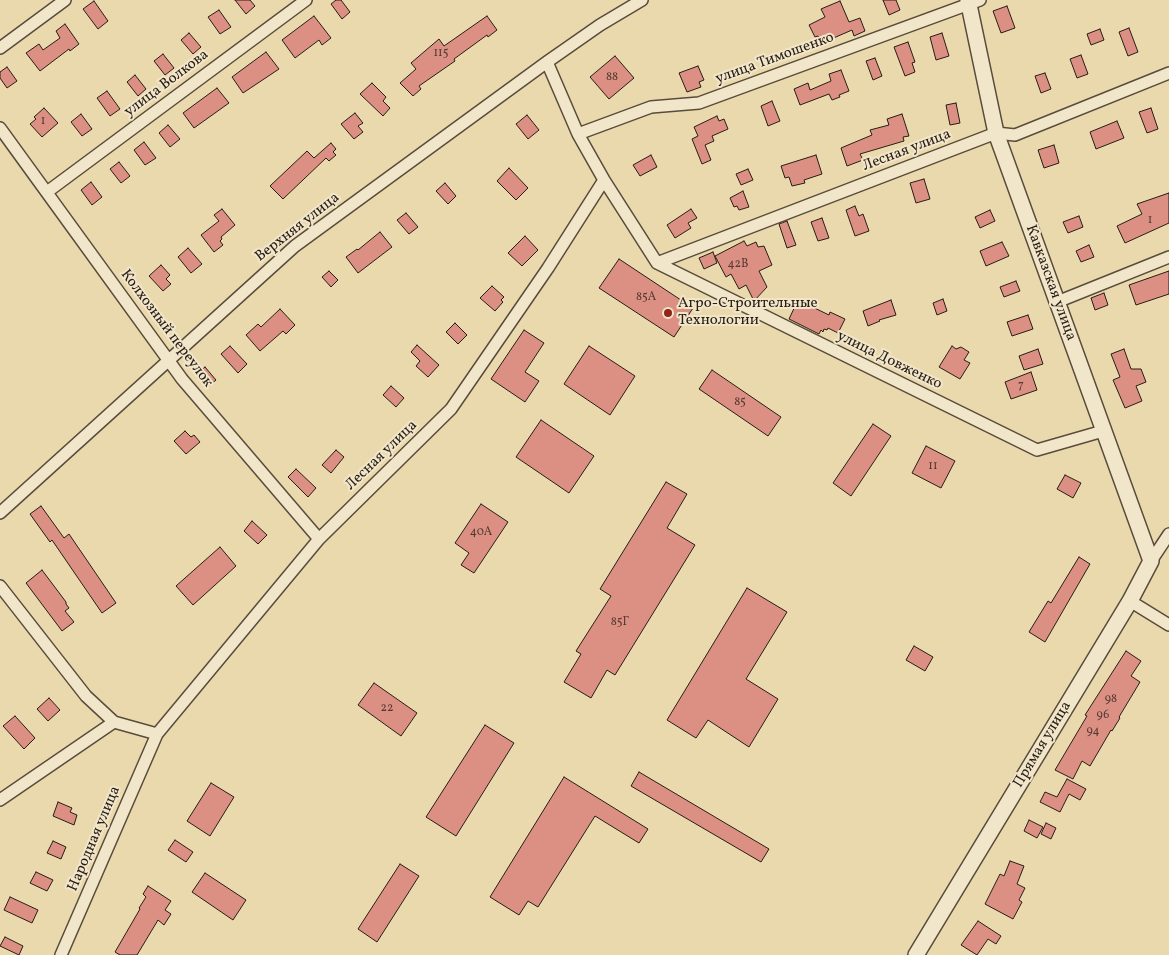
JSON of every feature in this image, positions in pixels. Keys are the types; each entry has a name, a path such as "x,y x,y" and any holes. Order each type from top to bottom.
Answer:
{"street":[{"path":"0,48 65,0"},
{"name":"улица Волкова","path":"46,192 306,0"},
{"name":"Верхняя улица","path":"0,513 295,246 547,62 600,25 642,0"},
{"name":"Кавказская улица","path":"972,2 996,133 1151,561"},
{"name":"улица Тимошенко","path":"578,134 651,107 698,103 972,2"},
{"path":"547,62 578,134 604,180 657,263"},
{"name":"Лесная улица","path":"657,263 996,133 1015,135 1169,73"},
{"name":"Колхозный переулок","path":"0,128 182,379 318,539"},
{"name":"Лесная улица","path":"157,734 318,539 451,409 548,268 604,180"},
{"path":"1057,302 1169,257"},
{"name":"улица Довженко","path":"657,263 1037,450 1103,431"},
{"name":"Прямая улица","path":"916,955 1130,601 1151,561 1169,534"},
{"path":"0,586 86,696 114,722 157,734"},
{"path":"1130,601 1169,625"},
{"path":"0,800 114,722"},
{"name":"Народная улица","path":"61,955 157,734"}],"building":[{"path":"235,0 250,0 255,6 246,14"},
{"path":"336,0 341,0 350,12 342,19 331,4"},
{"path":"883,0 896,0 900,10 889,15"},
{"path":"94,1 108,21 98,29 83,9"},
{"path":"840,1 849,22 860,18 865,31 854,36 852,30 822,43 818,36 815,37 809,25 825,17 821,9"},
{"path":"1007,6 1015,28 1001,33 993,11"},
{"path":"219,10 231,27 220,34 208,17"},
{"path":"314,16 331,38 322,45 319,40 295,58 282,40"},
{"path":"487,16 497,30 488,37 487,35 454,59 455,61 419,86 421,89 413,96 400,83 416,69 411,63 439,39 444,46"},
{"path":"65,24 79,44 70,51 69,49 40,71 26,53 39,44 43,50 60,38 56,31"},
{"path":"1129,28 1138,52 1128,56 1119,32"},
{"path":"1100,29 1104,40 1091,45 1087,34"},
{"path":"189,33 201,47 193,54 181,40"},
{"path":"942,33 949,56 936,60 930,37"},
{"path":"908,42 915,62 912,63 915,72 905,76 894,47"},
{"path":"266,52 279,69 243,93 232,77"},
{"path":"163,54 174,68 165,75 154,61"},
{"path":"1081,55 1088,74 1077,78 1070,59"},
{"path":"615,56 634,78 609,99 590,77"},
{"path":"875,58 882,76 873,80 866,61"},
{"path":"698,66 704,80 699,82 701,87 687,92 679,73"},
{"path":"7,67 17,81 7,88 0,78 0,72"},
{"path":"841,70 849,91 832,100 829,94 800,105 794,89 808,83 810,90 831,81 829,74"},
{"path":"1045,73 1051,89 1041,93 1035,76"},
{"path":"135,75 146,89 138,96 127,82"},
{"path":"372,83 386,97 383,101 390,108 383,116 360,94"},
{"path":"217,88 229,103 194,128 183,113"},
{"path":"107,91 120,109 110,116 97,98"},
{"path":"772,101 780,121 768,126 761,106"},
{"path":"956,103 960,123 950,125 946,105"},
{"path":"44,108 58,123 42,137 30,124 36,119 34,117"},
{"path":"1151,108 1158,129 1147,133 1139,112"},
{"path":"355,113 363,123 358,126 363,132 354,139 341,124"},
{"path":"81,114 92,129 82,136 71,122"},
{"path":"902,114 909,136 903,137 904,141 860,154 863,160 847,166 841,148 872,135 870,130 889,125 887,119"},
{"path":"527,115 539,130 528,139 516,124"},
{"path":"717,116 719,121 724,119 728,129 712,136 714,141 705,145 711,160 702,164 692,139 698,136 694,127"},
{"path":"1117,121 1124,138 1096,149 1090,132"},
{"path":"168,125 180,139 170,147 159,133"},
{"path":"144,142 156,158 145,165 134,150"},
{"path":"331,143 336,149 333,152 336,155 329,161 326,158 283,199 270,186 307,151 314,158"},
{"path":"1054,145 1059,163 1044,168 1038,150"},
{"path":"651,155 657,167 640,176 633,165"},
{"path":"816,155 822,174 804,180 805,183 792,186 789,177 785,178 781,166"},
{"path":"119,162 130,176 121,183 110,169"},
{"path":"509,168 528,188 516,200 497,181"},
{"path":"748,169 753,180 741,185 736,174"},
{"path":"924,179 930,199 916,203 910,183"},
{"path":"91,182 102,197 92,205 81,190"},
{"path":"445,183 456,196 448,204 436,191"},
{"path":"743,191 749,207 739,210 737,206 734,207 730,198"},
{"path":"1169,193 1169,223 1125,243 1117,226 1142,214 1137,204"},
{"path":"855,206 859,216 863,214 869,231 855,236 846,210"},
{"path":"222,209 235,225 221,237 220,241 223,245 214,252 201,235 219,221 214,215"},
{"path":"691,209 697,218 688,223 691,228 675,238 667,225"},
{"path":"990,210 995,221 980,228 975,217"},
{"path":"406,213 418,227 409,234 397,220"},
{"path":"1079,216 1083,227 1068,233 1063,222"},
{"path":"822,218 829,238 818,241 811,222"},
{"path":"787,221 796,245 787,248 779,224"},
{"path":"380,232 392,247 358,273 346,257"},
{"path":"525,236 538,250 522,266 508,253"},
{"path":"744,241 747,246 756,242 758,247 764,246 772,265 759,271 767,287 754,301 746,285 739,289 731,274 726,277 715,256"},
{"path":"1002,242 1009,256 986,266 980,251"},
{"path":"1089,245 1094,257 1081,262 1076,251"},
{"path":"188,248 202,264 191,273 178,257"},
{"path":"713,252 717,263 704,269 699,258"},
{"path":"619,259 693,308 674,337 599,288"},
{"path":"161,265 170,275 166,279 171,284 163,291 149,276"},
{"path":"329,271 338,280 331,287 322,277"},
{"path":"1169,271 1169,294 1136,305 1129,285"},
{"path":"1016,281 1020,291 1004,297 1000,287"},
{"path":"492,286 504,297 501,300 503,302 495,311 480,298"},
{"path":"1104,293 1108,305 1095,310 1091,298"},
{"path":"943,299 947,311 937,315 933,303"},
{"path":"798,300 829,315 830,312 845,319 838,333 828,328 827,330 824,329 823,332 821,330 819,334 789,319"},
{"path":"891,300 896,315 879,320 868,326 863,311"},
{"path":"280,309 295,325 286,334 283,331 260,351 246,335 258,324 261,327"},
{"path":"1028,315 1033,329 1012,336 1007,322"},
{"path":"455,323 467,335 458,344 446,332"},
{"path":"524,330 544,343 525,372 539,381 525,402 491,379"},
{"path":"417,345 439,365 428,377 416,366 420,361 411,352"},
{"path":"230,346 247,364 238,373 221,354"},
{"path":"589,346 635,376 610,415 564,384"},
{"path":"952,346 956,349 961,347 969,352 964,360 970,363 960,379 939,367"},
{"path":"1038,349 1043,364 1024,370 1019,356"},
{"path":"1124,349 1131,369 1141,369 1146,382 1136,386 1142,401 1125,408 1113,380 1120,377 1111,354"},
{"path":"205,367 216,380 209,386 198,373"},
{"path":"712,370 781,417 768,436 699,389"},
{"path":"1031,372 1037,390 1011,399 1005,382"},
{"path":"391,386 404,398 396,407 383,395"},
{"path":"541,420 594,456 569,493 516,457"},
{"path":"873,424 891,436 851,496 833,483"},
{"path":"185,431 191,437 194,435 200,442 186,454 174,441"},
{"path":"926,446 955,461 941,488 912,473"},
{"path":"336,450 344,457 331,473 322,465"},
{"path":"296,469 316,488 308,497 288,477"},
{"path":"1065,475 1081,483 1073,498 1057,489"},
{"path":"666,482 687,494 667,528 695,545 615,675 607,670 591,698 564,682 581,654 576,651 611,596 600,589"},
{"path":"481,504 508,522 474,573 461,565 469,553 455,543"},
{"path":"41,506 64,538 69,534 116,603 102,613 52,540 50,542 30,514"},
{"path":"252,521 267,535 258,544 244,531"},
{"path":"220,547 236,566 193,605 176,586"},
{"path":"1079,557 1090,564 1045,642 1029,632 1048,601 1051,603"},
{"path":"42,570 66,602 69,608 65,611 74,622 62,631 26,583"},
{"path":"747,588 787,612 746,679 778,699 749,747 708,720 696,738 667,720"},
{"path":"914,646 933,657 925,671 906,660"},
{"path":"1126,651 1141,661 1131,676 1140,682 1120,718 1090,766 1082,761 1073,779 1055,770 1087,716 1085,715"},
{"path":"374,683 417,713 401,736 358,705"},
{"path":"49,698 60,710 48,721 37,709"},
{"path":"15,716 35,738 24,749 3,726"},
{"path":"485,725 514,743 456,836 426,817"},
{"path":"639,772 769,849 761,862 631,786"},
{"path":"564,777 648,829 639,843 595,816 538,907 528,901 519,915 490,897"},
{"path":"1067,779 1086,789 1080,800 1069,794 1060,812 1040,802 1045,792 1057,797"},
{"path":"211,783 234,797 210,836 187,821"},
{"path":"58,802 72,808 70,812 77,815 74,825 53,816"},
{"path":"1029,820 1043,827 1037,838 1024,831"},
{"path":"1046,823 1056,828 1051,839 1041,834"},
{"path":"175,840 193,852 186,862 168,850"},
{"path":"53,841 66,847 61,859 47,853"},
{"path":"1010,861 1024,866 1017,884 1025,888 1019,900 1022,902 1013,919 985,904 1000,874 1004,876"},
{"path":"400,864 419,876 377,942 358,929"},
{"path":"36,872 53,880 47,891 30,883"},
{"path":"205,873 246,900 233,920 192,892"},
{"path":"148,886 171,901 165,910 171,914 164,925 158,920 137,955 120,955 115,952 146,897 143,894"},
{"path":"10,897 38,910 32,923 4,910"},
{"path":"978,921 1001,936 996,944 988,939 977,955 961,945"},
{"path":"5,937 23,946 19,955 0,946"}],"place":[{"name":"Агро-Строительные Технологии","path":"668,313"}]}
